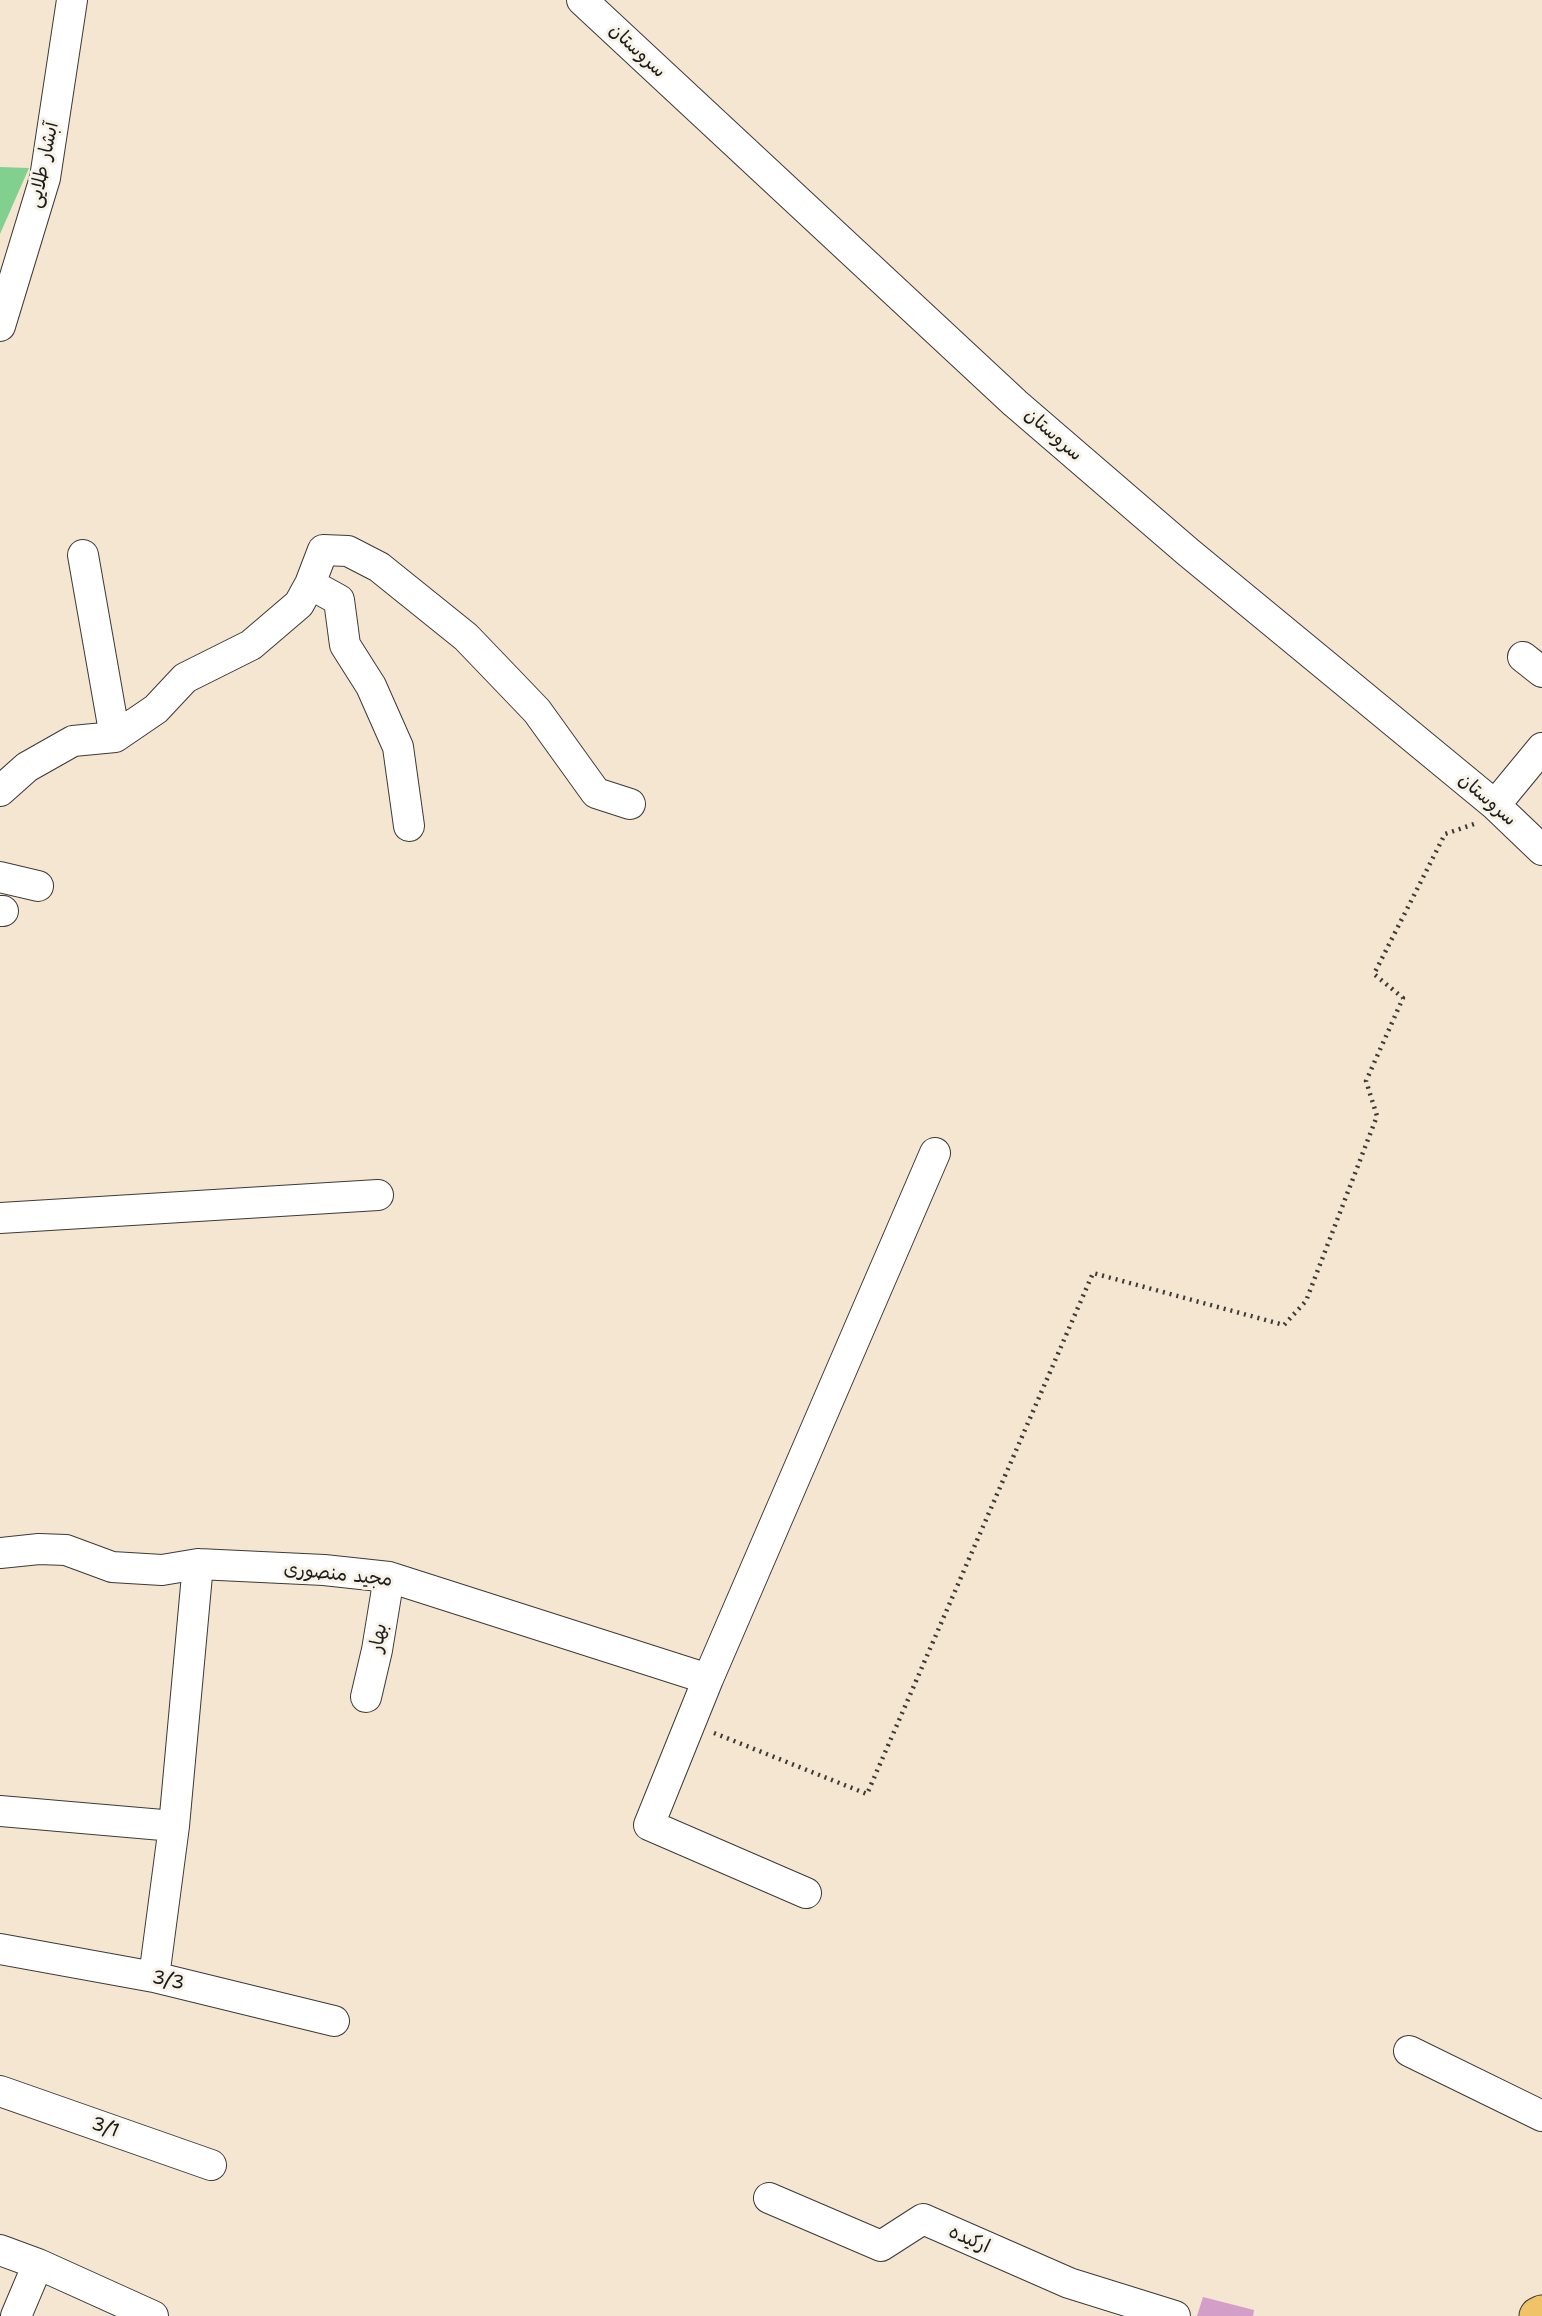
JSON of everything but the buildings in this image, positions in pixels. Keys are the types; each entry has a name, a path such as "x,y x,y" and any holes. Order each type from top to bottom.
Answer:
{"street":[{"name":"آبشار طلایی","path":"0,326 45,178 72,0"},
{"name":"سروستان","path":"582,0 1015,403 1188,552 1494,805 1542,850"},
{"path":"0,791 27,767 73,741 115,737 156,709 185,678 251,645 299,604 323,550 348,551 379,567 466,637 537,711 596,793 631,804"},
{"path":"83,555 115,737"},
{"path":"310,584 340,600 345,645 371,686 398,747 409,826"},
{"path":"1494,805 1542,748"},
{"path":"0,877 38,886"},
{"path":"806,1893 649,1825 708,1679 935,1153"},
{"path":"0,1217 377,1195"},
{"name":"مجید منصوری","path":"0,1553 39,1549 66,1550 112,1567 137,1569 162,1570 198,1564 324,1570 389,1577 708,1679"},
{"path":"154,1977 174,1826 198,1564"},
{"name":"بهار","path":"366,1697 389,1577"},
{"path":"0,1811 174,1826"},
{"name":"3/3","path":"0,1949 154,1977 334,2021"},
{"path":"1409,2051 1542,2116"},
{"name":"3/1","path":"0,2091 211,2165"},
{"name":"ارکیده","path":"769,2198 881,2246 923,2220 1069,2283 1175,2316"},
{"path":"0,2250 38,2264 153,2316"},
{"path":"16,2316 38,2264"}],"path":[{"path":"690,1724 867,1794 1093,1273 1284,1325 1306,1301 1377,1116 1366,1081 1403,998 1374,974 1445,835 1475,825 1494,805"}],"green space":[{"path":"0,167 29,168 0,234"}]}
